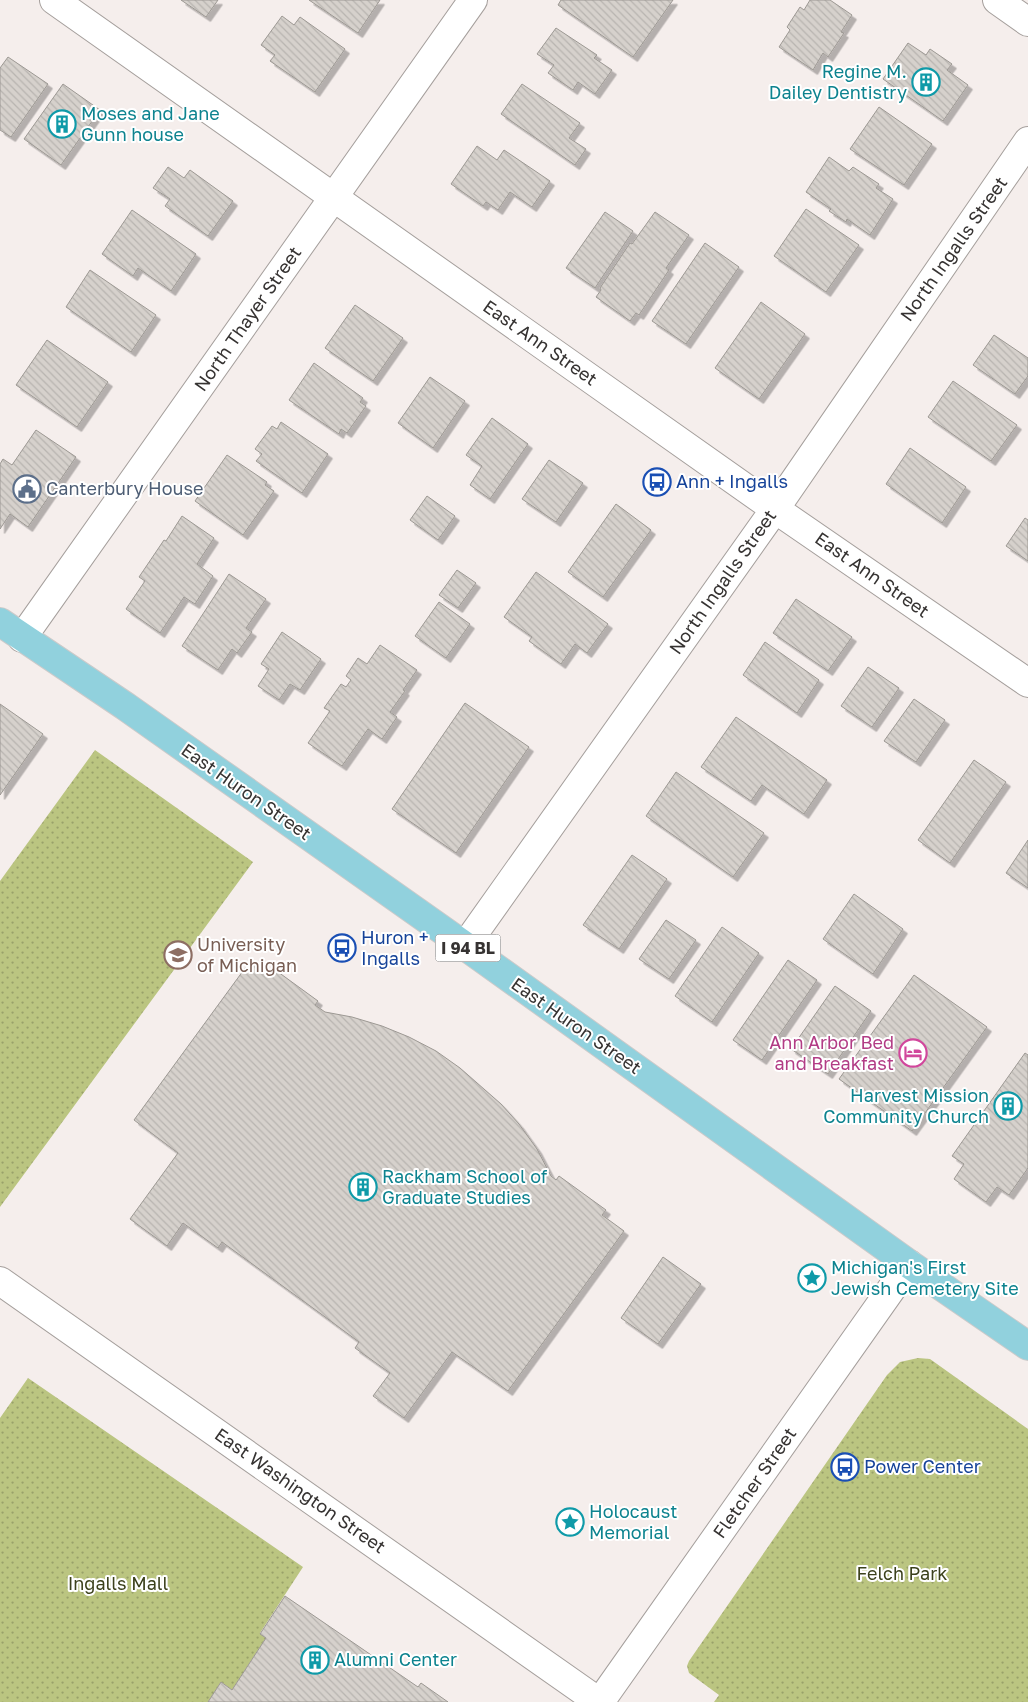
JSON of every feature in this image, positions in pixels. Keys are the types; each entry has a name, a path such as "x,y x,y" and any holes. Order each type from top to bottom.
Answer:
{"main road":[{"name":"East Huron Street","path":"0,622 125,706 465,946 909,1264 1028,1346"}],"street":[{"name":"East Ann Street","path":"54,0 775,508 1028,683"},
{"name":"North Thayer Street","path":"22,638 473,0"},
{"path":"997,0 1028,22"},
{"name":"North Ingalls Street","path":"465,946 775,508 1028,141"},
{"name":"Fletcher Street","path":"599,1702 909,1264"},
{"name":"East Washington Street","path":"0,1281 599,1702"}],"green space":[{"path":"95,750 253,862 0,1207 0,881"},
{"name":"Felch Park","path":"918,1358 930,1359 1028,1429 1028,1702 714,1702 719,1695 689,1673 687,1666 689,1661 887,1375 900,1362"},
{"name":"Ingalls Mall","path":"28,1378 303,1567 260,1633 266,1638 232,1690 221,1682 208,1702 0,1702 0,1418"}],"building":[{"path":"181,0 218,0 206,17"},
{"path":"309,0 380,0 358,33"},
{"path":"561,0 673,0 633,57 558,5"},
{"path":"810,0 830,0 852,15 841,32 844,33 828,57 823,53 813,70 779,47 790,30 787,27 800,7 804,10"},
{"path":"282,16 294,25 300,17 345,49 315,92 270,61 275,55 261,45"},
{"path":"556,28 597,55 594,58 612,70 595,94 578,82 573,90 548,73 554,65 537,54"},
{"name":"Regine M. Dailey Dentistry","path":"908,43 926,55 930,49 952,64 947,70 968,85 943,121 883,79"},
{"path":"8,57 48,84 11,137 0,130 0,68"},
{"name":"Moses and Jane Gunn house","path":"63,84 100,110 61,165 24,139"},
{"path":"522,84 580,123 569,138 586,149 575,165 501,114"},
{"path":"879,107 932,144 904,185 850,149"},
{"path":"477,146 497,160 504,150 550,181 532,207 510,192 498,210 486,202 483,206 451,184"},
{"path":"829,157 849,171 853,167 879,184 876,188 893,199 870,235 847,219 846,222 829,211 831,209 806,192"},
{"path":"168,167 184,178 190,170 233,201 208,236 165,206 170,199 153,188"},
{"path":"806,209 859,245 826,292 774,256"},
{"path":"132,210 196,254 171,291 138,268 133,276 102,254"},
{"path":"605,212 633,231 595,288 566,268"},
{"path":"655,212 689,235 666,268 669,270 639,315 636,313 630,321 596,297 630,243 632,244"},
{"path":"705,243 739,267 686,344 652,321"},
{"path":"90,270 156,315 131,352 66,307"},
{"path":"761,302 805,334 759,399 715,368"},
{"path":"355,305 403,338 373,381 325,348"},
{"path":"994,335 1028,358 1028,376 1015,394 973,365"},
{"path":"47,340 108,382 77,427 16,385"},
{"path":"314,363 363,398 360,402 366,406 347,433 341,429 339,434 289,400"},
{"path":"430,377 465,401 433,448 398,423"},
{"path":"953,381 1017,425 991,461 928,417"},
{"path":"492,418 528,444 490,499 470,485 482,466 466,455"},
{"path":"281,422 328,454 302,493 256,461 262,454 255,449 272,426 277,429"},
{"name":"Canterbury House","path":"36,430 76,457 28,527 10,514 0,529 0,464 3,459 12,465"},
{"path":"910,448 966,487 942,523 886,484"},
{"path":"227,455 267,482 265,485 274,491 243,535 195,501"},
{"path":"549,460 583,483 556,522 522,499"},
{"path":"427,496 455,516 438,540 410,520"},
{"path":"616,504 651,530 603,597 568,572"},
{"path":"182,516 214,538 197,564 213,576 195,604 184,597 160,633 126,609 145,581 139,577"},
{"path":"1025,518 1028,520 1028,561 1006,546"},
{"path":"457,570 476,583 458,608 439,595"},
{"path":"536,572 608,624 587,653 575,644 561,664 529,641 532,637 504,617"},
{"path":"229,574 266,599 246,628 252,632 237,653 232,649 218,670 182,646"},
{"path":"796,599 852,637 828,671 773,633"},
{"path":"439,602 470,624 446,658 415,636"},
{"path":"282,632 321,659 300,690 290,684 279,700 258,686 269,669 261,664"},
{"path":"765,642 819,680 797,713 743,675"},
{"path":"380,645 417,670 390,712 397,717 382,739 368,729 342,766 308,743 330,711 324,708 341,684 346,687 351,680 346,676 358,658 367,664"},
{"path":"868,667 899,688 872,727 841,706"},
{"path":"914,699 945,720 916,762 884,741"},
{"path":"465,703 529,747 456,853 392,809"},
{"path":"0,704 43,734 0,795"},
{"path":"736,717 827,780 804,814 762,785 751,801 701,767"},
{"path":"974,760 1006,782 950,863 918,840"},
{"path":"676,772 764,833 733,877 646,816"},
{"path":"1028,840 1028,888 1006,873"},
{"path":"632,855 667,879 619,949 583,925"},
{"path":"854,894 903,929 873,974 823,939"},
{"path":"666,920 696,940 669,979 639,959"},
{"path":"722,927 759,953 712,1022 675,996"},
{"name":"Rackham School of Graduate Studies","path":"251,960 270,973 274,969 318,1001 315,1005 325,1012 352,1017 409,1037 436,1051 460,1068 501,1104 519,1124 537,1149 551,1176 556,1180 559,1176 606,1210 602,1215 624,1231 508,1391 452,1352 404,1418 373,1396 390,1373 355,1348 359,1342 222,1242 218,1248 183,1223 167,1246 130,1219 178,1153 134,1120"},
{"path":"788,960 817,980 762,1060 733,1040"},
{"name":"Ann Arbor Bed and Breakfast","path":"914,975 987,1027 912,1131 839,1079"},
{"path":"835,986 871,1011 828,1074 791,1049"},
{"name":"Harvest Mission Community Church","path":"1025,1053 1028,1055 1028,1168 1009,1195 997,1187 986,1202 954,1179 964,1164 952,1156"},
{"path":"663,1257 701,1284 658,1344 621,1318"},
{"name":"Alumni Center","path":"285,1596 418,1687 421,1683 448,1702 208,1702 221,1682 232,1690 266,1638 260,1634"}],"place":[{"name":"Regine M. Dailey Dentistry","path":"926,82"},
{"name":"Moses and Jane Gunn house","path":"62,124"},
{"name":"Ann + Ingalls","path":"657,482"},
{"name":"Canterbury House","path":"27,489"},
{"name":"Huron + Ingalls","path":"342,948"},
{"name":"University of Michigan","path":"178,955"},
{"name":"Ann Arbor Bed and Breakfast","path":"913,1053"},
{"name":"Harvest Mission Community Church","path":"1008,1106"},
{"name":"Rackham School of Graduate Studies","path":"363,1187"},
{"name":"Michigan's First Jewish Cemetery Site","path":"812,1278"},
{"name":"Power Center","path":"845,1467"},
{"name":"Holocaust Memorial","path":"570,1522"},
{"name":"Alumni Center","path":"315,1660"}]}
